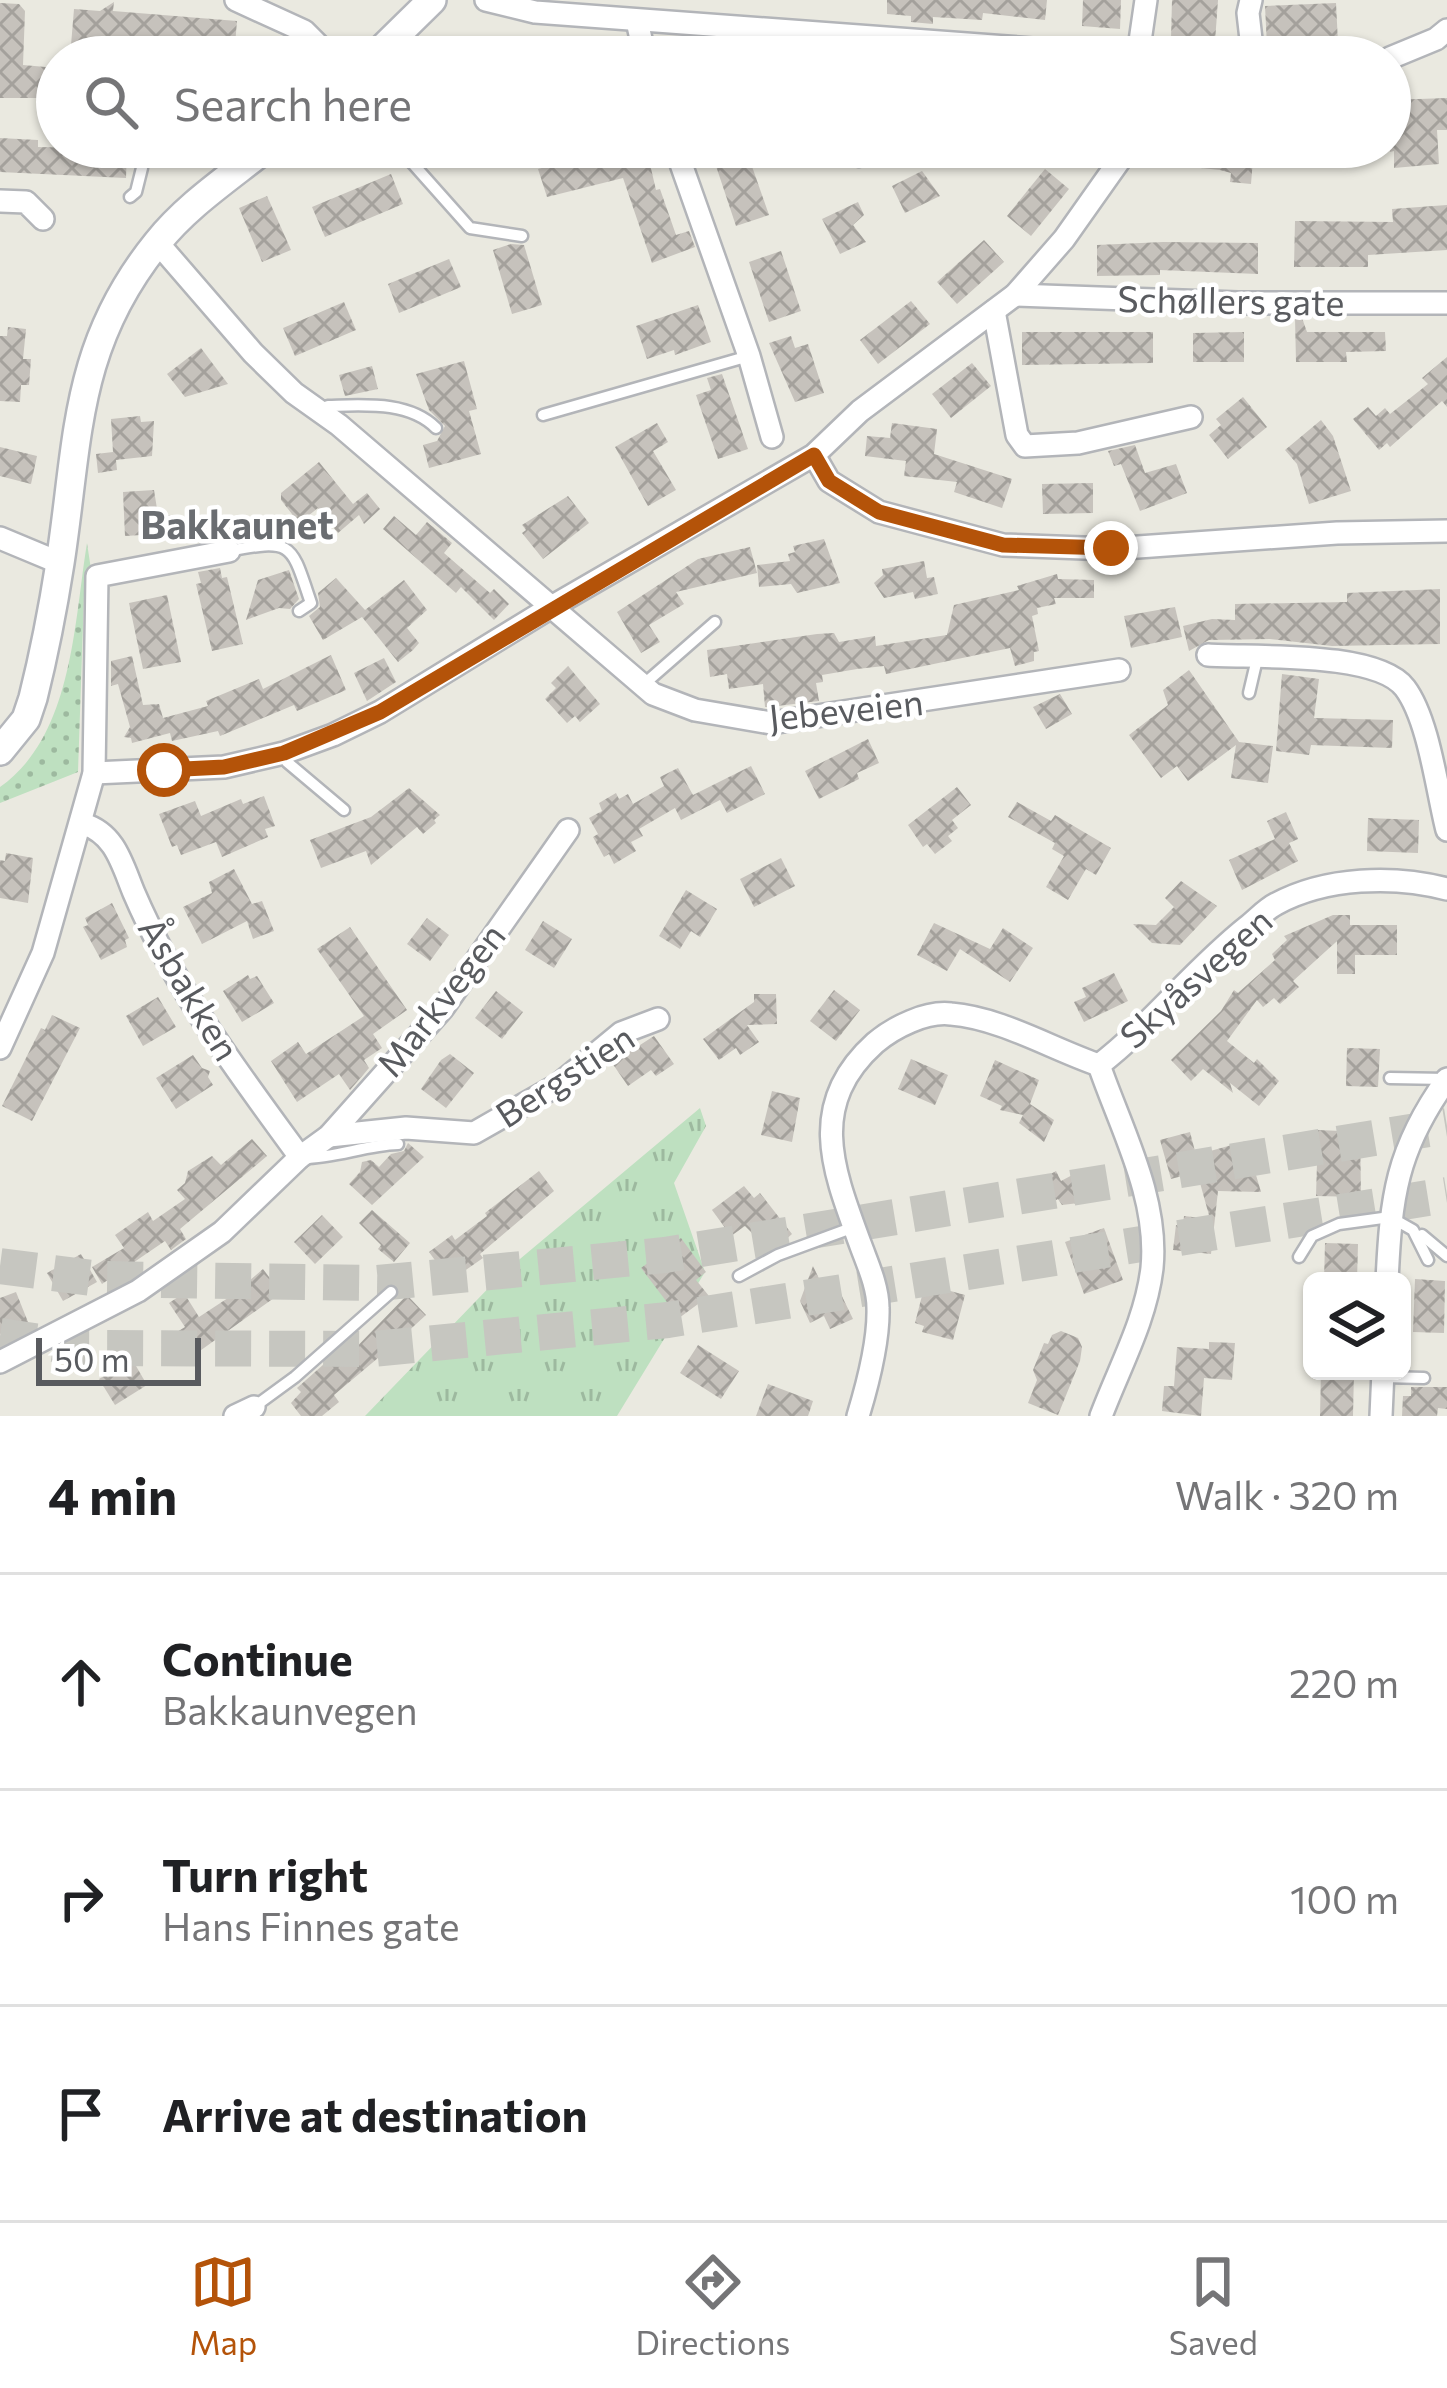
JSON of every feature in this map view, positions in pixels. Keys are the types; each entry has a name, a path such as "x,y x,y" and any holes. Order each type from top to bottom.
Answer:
{"main road":[{"path":"395,36 432,0"},
{"path":"0,751 26,719 33,698 60,563 83,386 115,306 158,242 241,168"}],"street":[{"path":"486,0 535,12 646,14 857,36"},
{"path":"1142,36 1146,0"},
{"path":"1250,36 1252,0"},
{"path":"246,2 309,36"},
{"path":"1411,49 1447,29"},
{"path":"683,168 772,437"},
{"path":"94,773 224,767 284,753 380,712 814,455 860,411 1015,295 1064,239 1114,168"},
{"path":"0,201 26,202 43,219"},
{"name":"Jebeveien","path":"158,242 254,353 317,412 339,425 653,694 695,710 771,723 1119,670"},
{"name":"Schøllers gate","path":"1015,295 1238,303 1447,303"},
{"path":"994,310 1017,435 1025,446 1078,443 1191,417"},
{"path":"814,455 829,481 879,512 1003,545 1111,548 1336,532 1447,531"},
{"path":"0,538 60,563"},
{"path":"0,1048 43,953 94,773 97,576 229,551"},
{"path":"1208,655 1308,659 1390,672 1407,689 1418,712 1447,830"},
{"name":"Åsbakken","path":"82,824 100,829 115,848 148,927 194,1011 300,1157"},
{"name":"Markvegen","path":"0,1362 137,1291 222,1232 300,1157 329,1136 443,1008 568,830"},
{"name":"Skyåsvegen","path":"858,1416 878,1308 873,1279 834,1164 832,1106 859,1058 883,1036 914,1020 947,1013 997,1025 1099,1065 1216,953 1276,904 1332,886 1388,879 1447,889"},
{"name":"Bergstien","path":"329,1136 406,1128 474,1133 558,1085 621,1034 658,1019"},
{"path":"1099,1065 1142,1182 1153,1244 1137,1327 1101,1416"},
{"path":"1387,1272 1390,1216 1400,1162 1426,1108 1447,1079"},
{"path":"1381,1416 1383,1380"}],"lane":[{"path":"801,32 801,36"},
{"path":"130,197 136,192 142,168"},
{"path":"417,168 470,228 522,236"},
{"path":"544,415 749,356"},
{"path":"317,412 328,406 401,407 422,414 436,428"},
{"path":"229,551 266,544 280,545 295,555 311,603 299,611"},
{"path":"643,685 715,622"},
{"path":"1249,693 1257,658"},
{"path":"284,753 287,761 344,810"},
{"path":"1390,1078 1447,1079"},
{"path":"300,1157 321,1158 357,1147 398,1144"},
{"path":"1299,1257 1312,1236 1339,1224 1390,1216 1447,1256"},
{"path":"740,1276 778,1255 854,1227"},
{"path":"1413,1230 1428,1260"},
{"path":"244,1412 295,1378 391,1292"},
{"path":"1411,1377 1424,1378"}],"green space":[{"path":"87,543 92,576 84,595 78,772 0,803 0,787 24,765 56,708 73,641"},
{"path":"700,1108 706,1126 674,1183 705,1272 617,1416 365,1416 502,1274"}],"building":[{"path":"887,0 1047,0 1045,20 983,13 982,20 933,17 933,24 887,14"},
{"path":"1083,0 1121,0 1120,29 1082,26"},
{"path":"1172,0 1218,0 1215,36 1171,36"},
{"path":"114,2 113,11 237,21 236,36 72,36 74,9 100,11"},
{"path":"0,3 19,4 25,11 23,65 36,66 36,98 0,98"},
{"path":"1336,3 1338,36 1266,36 1265,6"},
{"path":"1447,98 1447,130 1437,130 1439,164 1411,166 1411,99"},
{"path":"0,138 36,140 36,168 126,168 126,178 0,172"},
{"path":"651,168 676,235 689,231 695,247 652,263 623,178 547,197 538,169"},
{"path":"717,168 753,168 769,215 736,226"},
{"path":"1201,168 1252,168 1251,184 1230,182 1231,173"},
{"path":"1045,169 1069,189 1031,236 1007,216"},
{"path":"922,171 940,196 905,213 892,186"},
{"path":"391,174 403,204 325,237 312,207"},
{"path":"267,196 291,250 262,262 239,208"},
{"path":"858,202 864,215 853,225 866,242 840,254 822,219"},
{"path":"1447,205 1447,250 1368,255 1368,267 1294,267 1295,221 1393,222 1392,209"},
{"path":"984,240 1004,262 957,304 937,282"},
{"path":"1258,243 1258,274 1160,270 1160,275 1097,276 1097,245"},
{"path":"524,245 542,305 512,314 493,250"},
{"path":"781,251 801,311 769,322 749,262"},
{"path":"449,259 461,287 399,313 388,284"},
{"path":"911,301 930,324 878,364 860,340"},
{"path":"344,302 356,330 295,356 283,328"},
{"path":"698,305 711,342 647,359 636,326"},
{"path":"1295,318 1302,318 1307,332 1385,332 1386,351 1346,352 1347,362 1296,362"},
{"path":"8,327 26,329 23,359 31,359 29,385 21,385 20,402 0,401 0,336 7,336"},
{"path":"1022,332 1153,332 1153,363 1022,365"},
{"path":"1244,332 1244,362 1193,362 1193,333"},
{"path":"791,336 795,348 808,344 824,393 795,402 769,343"},
{"path":"201,348 228,384 185,397 167,374"},
{"path":"1447,357 1447,407 1442,401 1390,447 1387,443 1379,450 1353,419 1368,407 1376,416 1385,408 1390,414 1428,384 1422,378"},
{"path":"464,361 477,409 469,411 481,454 429,468 423,445 437,441 445,426 429,410 416,374"},
{"path":"972,363 991,386 951,418 932,394"},
{"path":"372,366 378,389 345,396 339,375"},
{"path":"722,374 748,449 718,459 696,395 711,390 707,378"},
{"path":"1243,397 1267,427 1228,459 1209,435 1221,425 1216,419"},
{"path":"140,416 141,422 154,421 152,456 116,460 117,470 98,473 96,454 113,452 111,419"},
{"path":"1321,420 1333,436 1351,491 1309,504 1297,464 1285,450"},
{"path":"657,423 668,442 653,451 676,490 648,506 615,447"},
{"path":"892,423 937,429 934,454 1012,479 1002,508 954,492 957,482 904,476 906,461 865,456 867,436 890,438"},
{"path":"1135,445 1145,473 1176,464 1187,493 1140,511 1121,464 1114,466 1108,451"},
{"path":"0,447 37,456 31,484 0,476"},
{"path":"319,462 353,504 367,493 380,509 364,524 359,515 338,533 318,508 299,523 281,500 281,493"},
{"path":"1093,483 1093,513 1043,514 1042,484"},
{"path":"154,490 158,515 173,515 174,533 125,536 123,492"},
{"path":"568,496 589,523 543,559 522,533 526,530 522,525"},
{"path":"394,516 416,535 427,522 452,543 444,553 509,604 494,620 461,587 456,593 383,529"},
{"path":"824,539 840,583 797,593 791,584 759,587 757,565 790,561 793,546"},
{"path":"750,547 757,573 676,592 684,604 649,625 660,642 641,653 617,612 698,559"},
{"path":"924,561 927,578 934,577 938,594 915,599 913,592 884,598 874,583 883,575 882,569"},
{"path":"220,568 222,578 227,577 243,644 212,651 196,584 201,583 198,572"},
{"path":"289,570 299,599 290,609 279,608 246,620 258,580"},
{"path":"1057,574 1058,579 1094,580 1094,598 1054,598 1056,604 1037,608 1038,614 1032,616 1039,651 1034,652 1034,661 1015,666 1010,648 886,674 884,666 822,675 823,682 816,683 819,701 769,707 765,707 763,684 729,689 727,674 710,677 707,650 817,634 834,633 839,642 875,636 876,646 947,635 954,605 1019,590 1017,586"},
{"path":"336,578 365,610 404,580 427,610 407,628 419,643 398,662 362,617 323,640 309,616 320,607 318,593"},
{"path":"1440,589 1440,644 1332,646 1270,639 1209,640 1189,651 1183,626 1212,619 1235,620 1235,604 1347,602 1347,593"},
{"path":"167,595 181,662 143,669 129,603"},
{"path":"1175,607 1182,637 1131,648 1124,616"},
{"path":"331,655 346,690 297,711 294,705 220,736 218,731 172,741 170,733 132,743 124,737 130,727 118,684 111,686 111,661 132,656 143,705 159,704 163,718 208,706 206,701 259,679 263,689"},
{"path":"384,658 396,682 367,701 354,673"},
{"path":"568,666 600,704 580,722 575,716 567,723 545,699 556,688 551,683"},
{"path":"1189,670 1239,742 1273,746 1268,783 1231,778 1236,745 1188,781 1177,766 1161,778 1129,735 1168,705 1163,690"},
{"path":"1282,674 1319,679 1314,718 1393,720 1392,748 1311,745 1309,755 1276,751"},
{"path":"1060,694 1072,714 1046,729 1033,707"},
{"path":"868,739 879,763 819,799 805,771"},
{"path":"751,766 765,794 727,813 720,800 681,820 675,808 639,829 643,836 631,842 636,851 614,864 593,837 598,834 589,818 602,811 599,803 616,793 619,799 628,794 633,804 664,786 660,777 678,768 693,795"},
{"path":"957,787 971,805 952,820 958,828 948,836 952,841 935,854 927,844 923,847 908,825"},
{"path":"409,788 440,815 436,823 423,834 417,827 371,865 366,851 321,868 310,840 371,817"},
{"path":"264,796 275,826 265,829 268,837 222,857 216,842 181,855 177,845 172,847 159,814 195,801 201,816 241,799 243,804"},
{"path":"1017,802 1051,821 1055,815 1111,848 1096,875 1086,869 1068,900 1046,887 1064,856 1052,849 1055,843 1008,817"},
{"path":"1286,812 1298,839 1289,843 1298,861 1242,890 1229,860 1275,839 1267,821"},
{"path":"1368,818 1419,820 1418,853 1367,851"},
{"path":"6,853 33,858 28,903 0,898 0,860 5,861"},
{"path":"781,858 795,886 754,907 740,879"},
{"path":"234,869 252,904 262,901 274,931 253,939 247,921 202,944 183,907 212,893 209,882"},
{"path":"1181,881 1217,906 1180,945 1152,943 1133,924 1156,925 1174,907 1165,898"},
{"path":"686,890 717,909 700,937 691,931 680,949 659,936"},
{"path":"112,903 129,938 127,947 101,960 83,927 88,925 85,918"},
{"path":"1333,915 1350,915 1350,925 1397,925 1397,955 1355,955 1355,974 1337,974 1337,941 1293,981 1299,987 1280,1004 1274,998 1263,1007 1257,1000 1227,1041 1254,1063 1257,1059 1279,1081 1259,1106 1203,1069 1191,1081 1171,1060 1221,1011 1234,990 1238,993 1275,960 1272,954 1287,940 1284,936"},
{"path":"427,918 449,935 430,961 407,944"},
{"path":"543,921 572,939 554,968 525,950"},
{"path":"934,923 990,949 1003,928 1033,948 1010,982 960,949 947,971 917,955"},
{"path":"350,927 407,1010 373,1034 382,1048 364,1060 369,1068 350,1090 339,1074 297,1102 271,1061 298,1042 306,1054 364,1016 317,949"},
{"path":"1114,973 1128,1001 1084,1022 1074,1002 1086,997 1082,988"},
{"path":"248,975 250,979 257,976 274,1003 242,1022 223,991"},
{"path":"834,990 860,1010 836,1041 810,1021"},
{"path":"496,991 523,1012 502,1039 475,1018"},
{"path":"754,994 776,994 777,1024 747,1025 759,1042 740,1055 736,1048 719,1060 703,1039 754,1002"},
{"path":"158,997 176,1027 143,1046 126,1016"},
{"path":"52,1015 80,1028 32,1121 2,1106"},
{"path":"654,1036 674,1064 656,1076 651,1070 628,1086 612,1063"},
{"path":"1347,1048 1380,1049 1378,1087 1346,1086"},
{"path":"450,1054 474,1073 446,1108 421,1089"},
{"path":"193,1055 210,1071 213,1085 176,1109 156,1078"},
{"path":"911,1059 948,1075 935,1105 898,1089"},
{"path":"995,1060 1039,1080 1030,1104 1054,1120 1044,1142 1019,1123 1023,1115 1000,1110 1002,1106 980,1096"},
{"path":"772,1091 800,1098 792,1142 761,1135"},
{"path":"1341,1126 1360,1126 1361,1197 1316,1196 1318,1130 1341,1131"},
{"path":"1190,1132 1196,1155 1246,1141 1261,1192 1218,1191 1211,1254 1173,1250 1176,1225 1183,1226 1184,1216 1210,1219 1197,1172 1171,1179 1160,1140"},
{"path":"252,1139 267,1156 180,1229 186,1239 171,1250 165,1241 102,1284 92,1267 124,1248 115,1235 148,1212 153,1221 185,1199 177,1190 188,1171 212,1156 221,1165"},
{"path":"408,1143 424,1157 372,1205 349,1184 362,1162 371,1160 379,1167 391,1154 404,1151"},
{"path":"539,1171 554,1191 480,1254 483,1258 450,1281 429,1252 452,1235 455,1240"},
{"path":"1056,1171 1061,1181 1078,1172 1089,1193 1084,1196 1087,1202 1062,1205 1058,1199 1037,1211 1025,1188"},
{"path":"744,1186 754,1198 760,1193 792,1234 782,1243 768,1249 745,1226 731,1236 712,1210"},
{"path":"372,1210 410,1243 394,1262 359,1223"},
{"path":"322,1215 343,1237 315,1264 294,1242"},
{"path":"1104,1228 1123,1280 1084,1294 1065,1242"},
{"path":"681,1238 706,1272 696,1280 709,1296 679,1318 641,1268"},
{"path":"1325,1243 1358,1244 1357,1272 1324,1272"},
{"path":"81,1254 97,1282 63,1301 47,1273"},
{"path":"813,1266 826,1293 838,1288 853,1319 830,1329 824,1316 810,1323 800,1301"},
{"path":"263,1269 281,1293 183,1363 167,1338 185,1327 169,1303 184,1293 199,1317"},
{"path":"1415,1279 1445,1281 1444,1333 1413,1332"},
{"path":"925,1284 965,1295 953,1340 922,1332 924,1326 915,1323"},
{"path":"16,1292 28,1322 0,1334 0,1298"},
{"path":"407,1295 426,1315 403,1336 409,1343 385,1365 378,1358 334,1395 339,1402 322,1416 301,1416 291,1403 301,1392 297,1388 333,1356 338,1361 345,1359"},
{"path":"1061,1331 1078,1338 1082,1347 1058,1415 1028,1403 1037,1380 1033,1370 1044,1343"},
{"path":"1209,1342 1235,1343 1232,1380 1204,1378 1201,1416 1162,1411 1164,1386 1174,1386 1177,1347 1209,1349"},
{"path":"698,1345 739,1371 721,1399 680,1373"},
{"path":"132,1359 147,1385 115,1405 99,1379"},
{"path":"1321,1380 1354,1380 1353,1416 1320,1416"},
{"path":"768,1384 813,1401 808,1416 756,1416"},
{"path":"1411,1387 1447,1387 1447,1409 1438,1408 1437,1416 1402,1416 1403,1396 1411,1396"}],"tunnel":[{"path":"0,1266 99,1279 378,1283 665,1255 1447,1126"},
{"path":"0,1336 81,1348 373,1349 668,1320 1447,1195"}],"district":[{"name":"Bakkaunet","path":"237,525"}],"route":[{"path":"164,770 224,767 333,735 380,712 814,455 829,481 879,512 1003,545 1111,548"}]}
